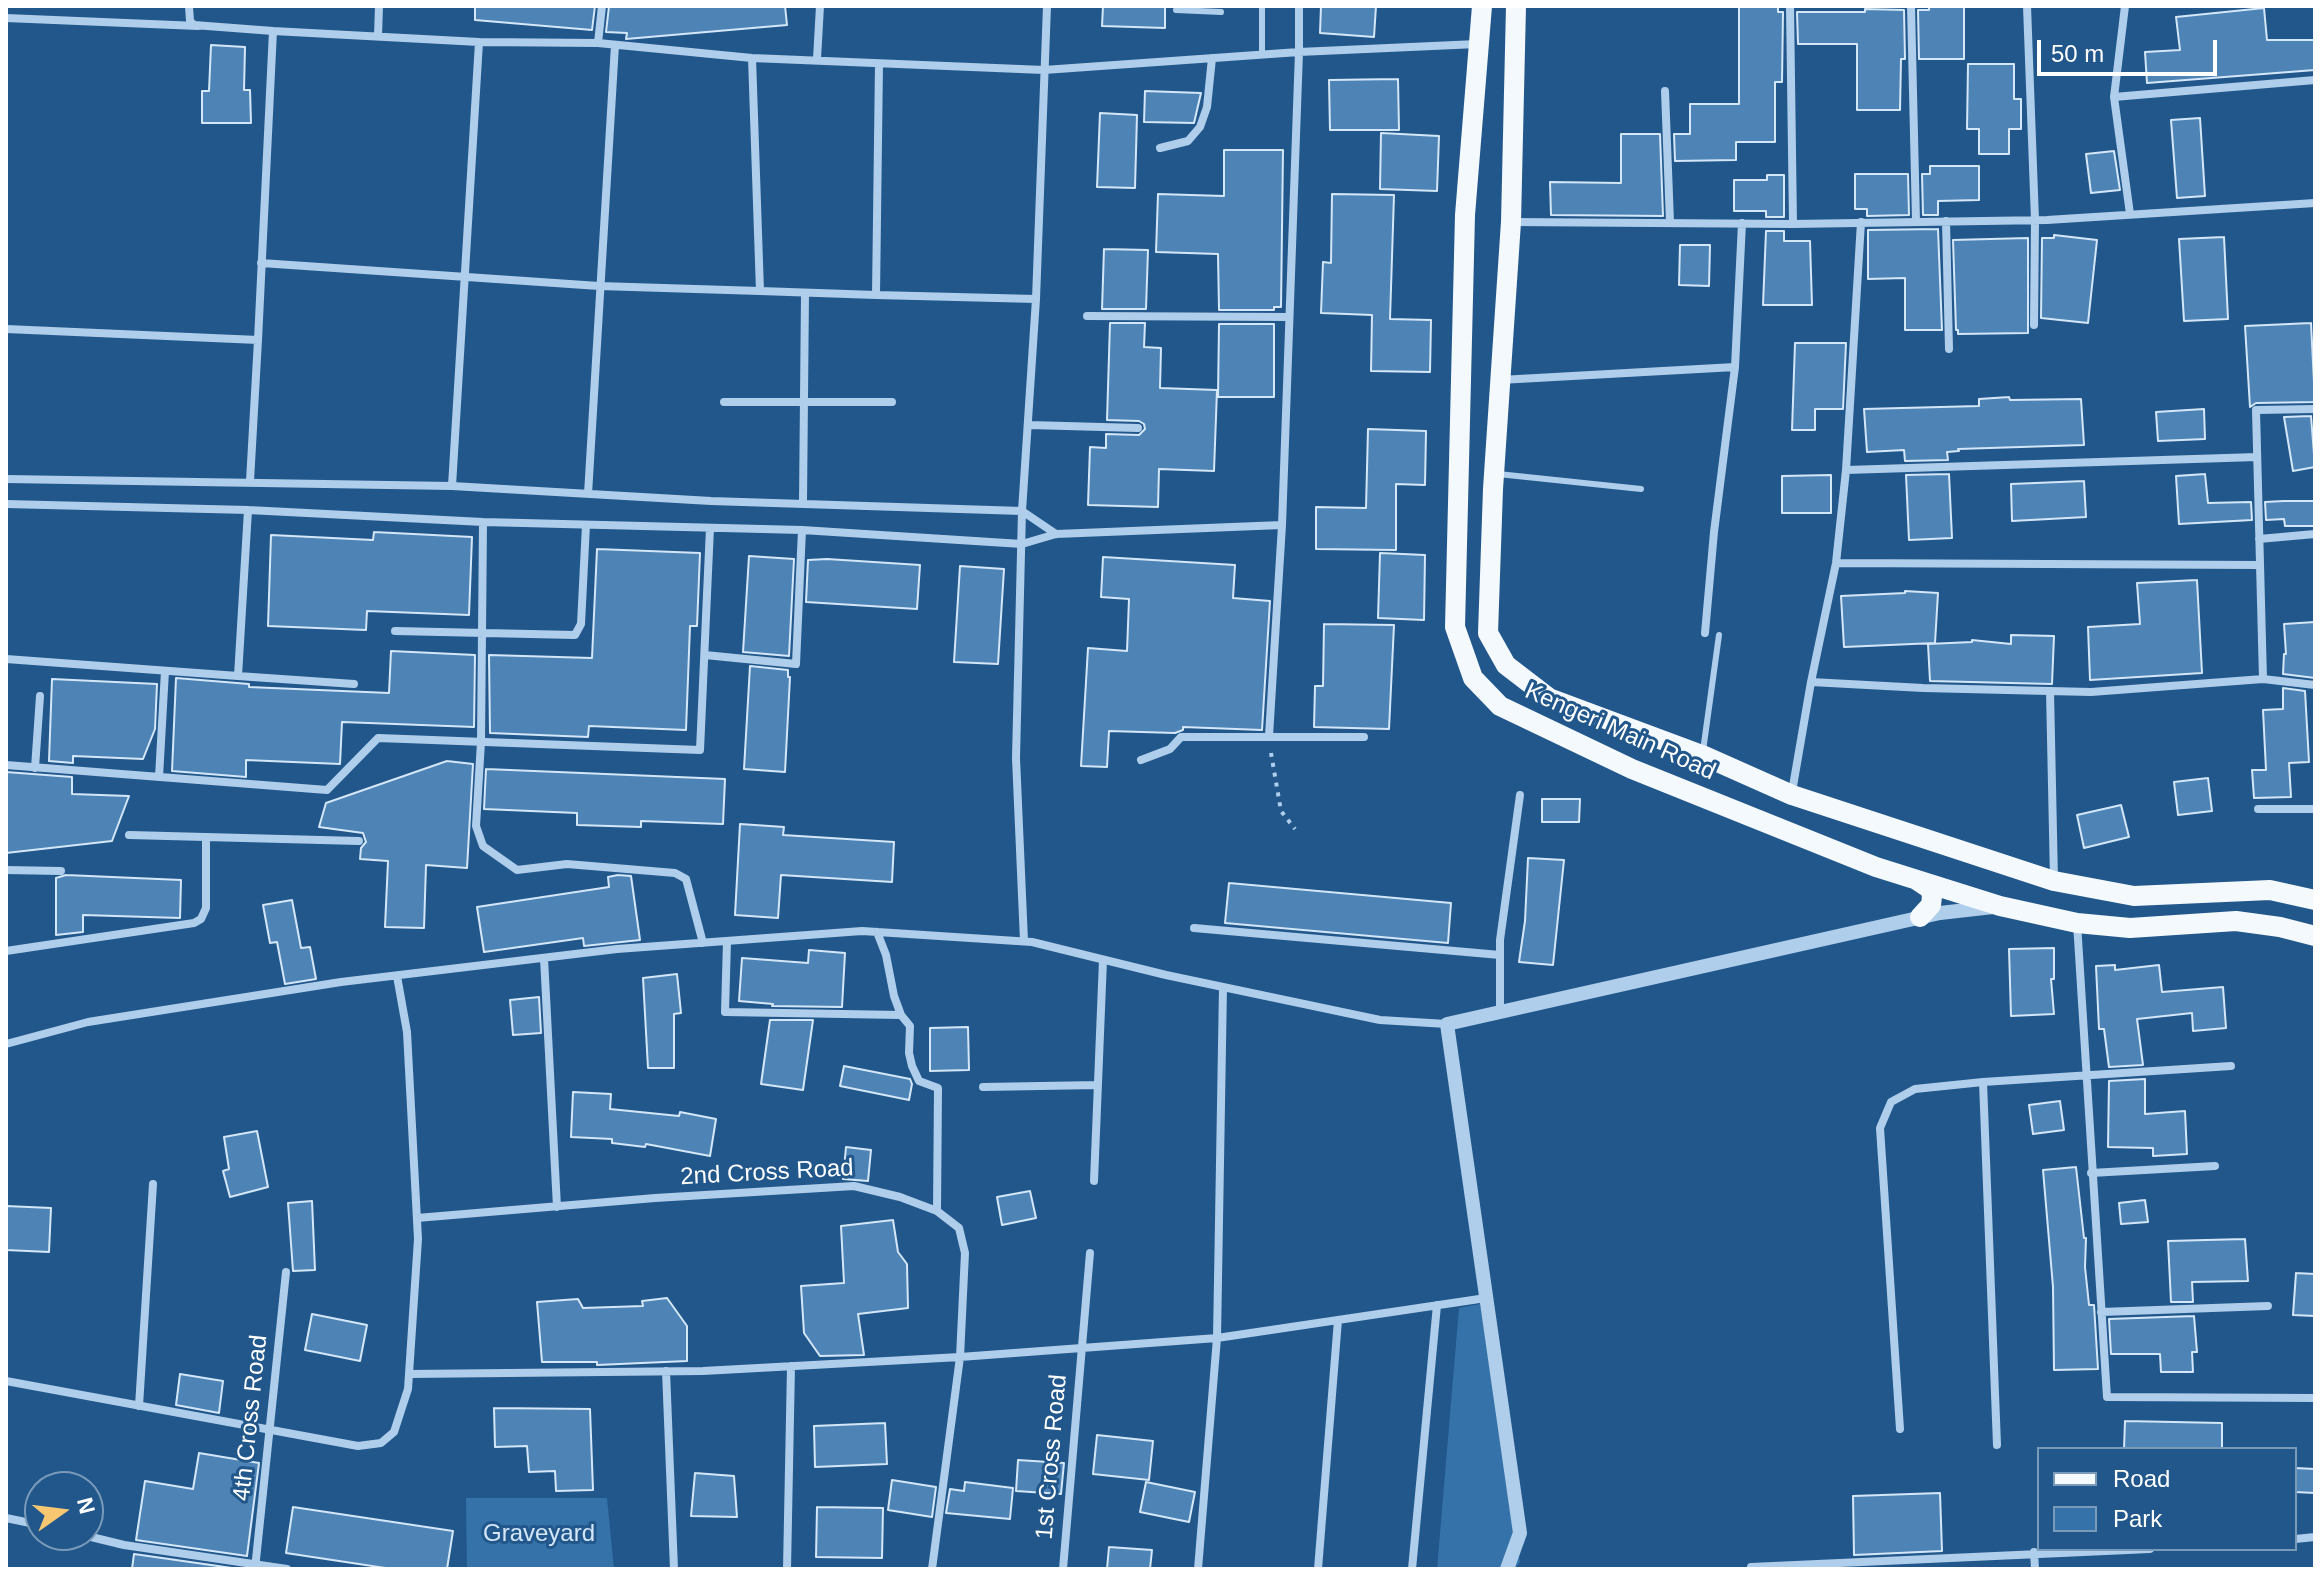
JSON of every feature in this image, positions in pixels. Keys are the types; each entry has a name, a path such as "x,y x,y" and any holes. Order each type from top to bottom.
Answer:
{"main road":[{"name":"Kengeri Main Road","path":"1482,6 1465,215 1455,627 1473,678 1500,706 1632,769 1918,881 2000,906 2077,923 2130,928 2236,921 2315,936"},
{"name":"Kengeri Main Road","path":"1516,6 1511,222 1494,473 1488,633 1506,665 1549,698 1702,755 1792,795 2054,881 2134,896 2270,890 2315,900"},
{"path":"1918,881 1930,889 1932,896 1931,905 1920,917"}],"street":[{"path":"189,6 190,21 198,26"},
{"path":"378,36 379,6"},
{"path":"598,43 602,6"},
{"path":"817,59 820,6"},
{"path":"1024,941 1016,758 1022,511 1036,299 1047,6"},
{"path":"1269,736 1282,525 1299,6"},
{"path":"1790,6 1793,224"},
{"path":"1911,6 1916,221"},
{"path":"2027,6 2035,220 2034,325"},
{"path":"2125,6 2114,97 2130,214"},
{"path":"6,18 479,42 598,43 752,58 1044,70 1299,52 1481,44"},
{"path":"250,481 273,31"},
{"path":"452,486 479,42"},
{"path":"588,494 615,45"},
{"path":"752,58 760,291"},
{"path":"1160,148 1188,141 1200,127 1207,107 1212,58"},
{"path":"876,295 879,64"},
{"path":"2114,97 2315,80"},
{"path":"1665,91 1670,222"},
{"path":"1511,222 1793,224 2035,220 2315,203"},
{"path":"1946,221 1949,349"},
{"path":"1792,795 1836,563 1846,470 1861,222"},
{"path":"1705,633 1735,367 1742,223"},
{"path":"261,263 599,286 1036,299"},
{"path":"803,502 805,293"},
{"path":"1087,316 1289,317"},
{"path":"6,329 258,340"},
{"path":"1500,380 1735,367"},
{"path":"724,402 892,402"},
{"path":"2263,679 2256,410 2315,409"},
{"path":"1029,425 1138,428"},
{"path":"1846,470 2257,457"},
{"path":"6,479 452,486 711,501 1022,511 1056,534"},
{"path":"6,504 248,510 483,522 802,530 1022,544 1056,534 1282,525"},
{"path":"238,676 248,510"},
{"path":"483,522 481,742 476,826 483,846 517,870 567,864 675,873 686,879 703,943"},
{"path":"395,631 570,636 578,632 586,525"},
{"path":"6,765 327,790 378,738 700,750 710,528"},
{"path":"705,655 796,664 802,530"},
{"path":"2259,539 2315,534"},
{"path":"1836,563 2260,565"},
{"path":"6,659 354,684"},
{"path":"159,777 165,671"},
{"path":"1811,682 2091,692 2263,679 2315,685"},
{"path":"2050,691 2054,881"},
{"path":"35,768 40,696"},
{"path":"1141,760 1170,749 1181,737 1364,737"},
{"path":"1500,1012 1500,955 1520,795"},
{"path":"2258,809 2315,809"},
{"path":"129,835 359,841"},
{"path":"6,951 194,923 201,919 206,908 206,837"},
{"path":"6,870 61,871"},
{"path":"6,1044 88,1022 397,976 703,943 877,932 1024,941 1380,1020 1447,1024 1920,917 2000,906"},
{"path":"2077,923 2107,1397 2315,1398"},
{"path":"1194,928 1500,955"},
{"path":"877,932 886,955 894,996 901,1015 910,1026 909,1053 919,1081 938,1088 937,1211"},
{"path":"727,941 725,1012 901,1015"},
{"path":"544,958 557,1207"},
{"path":"1094,1181 1103,960"},
{"path":"6,1381 358,1446 381,1443 394,1432 408,1389 418,1239 407,1032 397,976"},
{"path":"1198,1569 1217,1338 1223,987"},
{"path":"1447,1024 1520,1533 1507,1569"},
{"path":"1900,1429 1880,1128 1891,1102 1915,1089 2086,1074 2231,1066"},
{"path":"1983,1082 1997,1445"},
{"path":"983,1087 1098,1085"},
{"path":"2091,1173 2215,1166"},
{"path":"139,1406 153,1184"},
{"name":"2nd Cross Road","path":"417,1218 854,1186 900,1197 937,1211 959,1228 965,1253 960,1357 932,1569"},
{"name":"1st Cross Road","path":"1063,1569 1090,1253"},
{"name":"4th Cross Road","path":"255,1566 286,1272"},
{"path":"409,1374 666,1371 1082,1349 1217,1338 1486,1298"},
{"path":"1412,1569 1437,1305"},
{"path":"2101,1312 2268,1306"},
{"path":"1318,1569 1338,1320"},
{"path":"787,1569 791,1366"},
{"path":"666,1371 674,1569"},
{"path":"104,1540 287,1569"},
{"path":"1751,1567 1926,1565 2034,1552 2073,1551"},
{"path":"2034,1552 2035,1569"}],"lane":[{"path":"1177,6 1176,10 1221,12"},
{"path":"1262,6 1262,55"},
{"path":"1494,473 1641,489"},
{"path":"1702,755 1719,635"}],"path":[{"path":"1269,736 1272,771 1281,811 1295,829"}],"green space":[{"path":"1480,1304 1520,1562 1515,1569 1437,1569 1459,1308"},
{"name":"Graveyard","path":"466,1498 607,1498 614,1569 467,1569"}],"building":[{"path":"475,6 595,6 592,30 475,20"},
{"path":"609,6 785,6 787,25 626,39 627,33 606,32"},
{"path":"1103,6 1165,6 1165,28 1102,26"},
{"path":"1321,6 1376,6 1374,37 1320,33"},
{"path":"1739,6 1778,6 1778,12 1783,12 1782,82 1775,82 1775,142 1736,142 1736,160 1675,161 1674,134 1690,134 1690,104 1739,104"},
{"path":"1929,7 1964,7 1964,59 1919,59 1918,10 1929,10"},
{"path":"2264,8 2267,40 2315,40 2315,70 2147,83 2145,52 2180,50 2176,17"},
{"path":"1865,9 1904,10 1905,59 1901,59 1900,110 1857,110 1857,44 1798,44 1797,12 1865,12"},
{"path":"211,45 245,47 244,90 250,90 251,123 202,123 202,91 209,91"},
{"path":"1968,64 2014,64 2014,99 2021,99 2021,129 2009,129 2009,154 1979,154 1979,129 1967,129"},
{"path":"1398,79 1399,130 1330,130 1329,80"},
{"path":"1145,91 1201,93 1194,123 1144,122"},
{"path":"1100,113 1137,115 1135,188 1097,187"},
{"path":"2200,118 2205,196 2177,198 2171,120"},
{"path":"1381,133 1439,136 1437,191 1380,189"},
{"path":"1621,134 1660,134 1663,216 1551,215 1550,182 1621,183"},
{"path":"1224,150 1283,150 1281,307 1274,307 1274,310 1219,310 1218,254 1156,252 1158,194 1224,196"},
{"path":"2114,151 2120,190 2091,193 2086,154"},
{"path":"1930,166 1979,166 1979,200 1938,201 1938,215 1923,215 1922,174 1930,174"},
{"path":"1855,174 1908,174 1909,215 1867,216 1867,209 1855,209"},
{"path":"1767,175 1784,175 1784,217 1766,217 1766,211 1734,211 1734,180 1767,180"},
{"path":"1332,194 1394,195 1390,319 1431,320 1430,372 1371,371 1372,315 1321,313 1323,262 1331,263"},
{"path":"1938,229 1942,330 1905,330 1905,278 1868,279 1868,230"},
{"path":"1766,231 1784,231 1784,241 1810,241 1812,305 1763,305"},
{"path":"2054,235 2097,240 2088,323 2041,318 2042,238 2054,238"},
{"path":"2224,237 2228,319 2184,321 2179,239"},
{"path":"2028,238 2028,333 1958,334 1953,240"},
{"path":"1680,245 1710,245 1709,286 1679,285"},
{"path":"1104,249 1148,250 1146,309 1102,309"},
{"path":"1110,323 1145,323 1144,347 1161,348 1160,388 1217,390 1214,471 1159,469 1158,507 1088,505 1090,447 1106,448 1106,434 1139,435 1145,429 1139,421 1107,420"},
{"path":"2311,323 2315,402 2256,403 2250,407 2245,326"},
{"path":"1219,324 1274,324 1274,397 1218,397"},
{"path":"1795,343 1846,343 1843,409 1815,409 1815,430 1792,430"},
{"path":"2009,397 2010,400 2081,399 2084,445 1958,449 1947,452 1948,460 1905,461 1904,450 1867,452 1864,409 1979,406 1979,399"},
{"path":"2204,409 2205,439 2158,441 2156,412"},
{"path":"2311,416 2315,467 2293,471 2284,417"},
{"path":"1368,429 1426,431 1425,485 1396,484 1396,550 1316,549 1316,507 1366,508"},
{"path":"1949,474 1952,538 1909,540 1906,475"},
{"path":"2205,474 2208,503 2251,502 2252,520 2179,524 2176,476"},
{"path":"1831,475 1831,513 1782,513 1782,476"},
{"path":"2084,481 2086,517 2012,521 2011,484"},
{"path":"2315,501 2315,526 2285,526 2284,519 2266,520 2265,502"},
{"path":"374,532 472,537 469,615 367,611 366,630 268,626 271,535 373,540"},
{"path":"597,549 700,553 697,626 690,626 686,730 589,726 588,737 490,733 489,655 592,658"},
{"path":"1380,553 1425,555 1424,620 1378,618"},
{"path":"749,556 794,559 789,656 743,652"},
{"path":"1103,557 1235,565 1233,598 1270,601 1262,730 1183,727 1175,733 1109,731 1107,767 1081,766 1088,648 1127,651 1129,599 1101,597"},
{"path":"808,560 920,565 917,609 806,602"},
{"path":"960,566 1004,569 998,664 954,662"},
{"path":"2197,580 2202,673 2090,680 2088,627 2140,624 2137,583"},
{"path":"1905,591 1938,593 1935,643 1844,647 1841,596"},
{"path":"2315,622 2315,678 2283,674 2286,654 2284,624"},
{"path":"1324,624 1394,625 1389,729 1314,727 1315,686 1323,686"},
{"path":"2011,635 2054,636 2052,684 1930,681 1928,644 1972,640 2011,644"},
{"path":"391,651 475,655 474,727 342,722 340,764 246,760 246,777 172,771 176,678 249,684 249,687 389,693"},
{"path":"750,666 788,670 785,772 744,769"},
{"path":"52,679 157,684 155,729 143,759 73,756 73,763 49,761"},
{"path":"2283,688 2305,691 2309,762 2289,763 2291,797 2254,798 2252,770 2266,770 2263,710 2283,709"},
{"path":"447,761 473,764 467,868 426,865 424,928 385,927 388,861 360,859 361,848 366,842 363,833 319,827 326,803"},
{"path":"486,769 725,779 723,824 641,821 641,827 577,825 577,813 484,809"},
{"path":"6,772 72,777 72,794 129,796 112,841 6,853"},
{"path":"2208,778 2212,811 2178,815 2174,782"},
{"path":"1542,799 1580,799 1579,822 1542,822"},
{"path":"2121,805 2129,837 2084,848 2077,815"},
{"path":"740,824 784,827 783,835 894,842 892,882 781,875 778,918 735,915"},
{"path":"1528,858 1564,860 1553,965 1519,962 1525,921"},
{"path":"66,875 181,880 180,918 83,915 83,932 56,935 56,878"},
{"path":"631,876 640,940 584,946 583,938 484,952 477,907 609,887 608,877"},
{"path":"1229,883 1451,903 1448,943 1225,923"},
{"path":"292,900 301,948 310,947 316,979 285,984 277,942 270,943 263,905"},
{"path":"2054,948 2054,979 2051,979 2054,1014 2011,1016 2009,949"},
{"path":"809,950 845,953 842,1007 772,1006 739,1001 742,958 808,963"},
{"path":"2115,965 2115,970 2159,965 2162,992 2223,987 2226,1028 2193,1031 2192,1013 2137,1019 2143,1065 2109,1067 2104,1029 2099,1029 2096,966"},
{"path":"677,974 681,1013 674,1014 674,1068 648,1068 643,978"},
{"path":"539,997 541,1033 513,1035 510,1000"},
{"path":"770,1020 813,1020 803,1090 761,1084"},
{"path":"968,1027 969,1070 930,1071 930,1028"},
{"path":"844,1066 910,1079 909,1100 840,1086"},
{"path":"2145,1079 2145,1114 2185,1111 2187,1154 2153,1156 2153,1148 2108,1147 2109,1081"},
{"path":"573,1092 611,1094 610,1109 679,1116 680,1112 716,1119 710,1156 646,1144 645,1147 612,1143 612,1139 571,1137"},
{"path":"2060,1101 2064,1130 2033,1134 2029,1105"},
{"path":"257,1131 268,1187 230,1197 223,1171 229,1169 224,1137"},
{"path":"846,1147 871,1150 868,1181 843,1179"},
{"path":"2076,1167 2086,1238 2089,1305 2094,1305 2098,1369 2054,1370 2053,1287 2043,1170"},
{"path":"1030,1191 1036,1218 1002,1225 997,1197"},
{"path":"2145,1200 2148,1222 2121,1224 2119,1203"},
{"path":"312,1201 315,1270 293,1271 288,1203"},
{"path":"6,1206 51,1208 49,1252 6,1250"},
{"path":"893,1220 898,1252 907,1264 908,1308 858,1314 864,1355 820,1356 804,1333 801,1286 844,1283 841,1226"},
{"path":"2245,1239 2248,1281 2192,1282 2193,1302 2171,1302 2168,1241"},
{"path":"2296,1273 2315,1274 2315,1316 2293,1315"},
{"path":"667,1298 687,1326 687,1361 597,1365 597,1362 542,1362 537,1302 578,1299 583,1308 643,1306 642,1301"},
{"path":"312,1314 367,1325 360,1361 305,1350"},
{"path":"2194,1316 2197,1352 2192,1352 2193,1372 2161,1372 2160,1354 2111,1354 2109,1319"},
{"path":"180,1374 223,1381 219,1413 176,1405"},
{"path":"494,1408 590,1409 593,1490 556,1491 555,1471 529,1472 527,1446 495,1447"},
{"path":"2125,1421 2222,1423 2222,1447 2124,1447"},
{"path":"885,1423 887,1464 815,1467 814,1426"},
{"path":"1097,1435 1153,1441 1149,1480 1093,1474"},
{"path":"199,1453 259,1463 247,1556 136,1540 145,1481 193,1489"},
{"path":"1018,1460 1064,1463 1061,1494 1016,1491"},
{"path":"2297,1468 2315,1469 2315,1493 2297,1492"},
{"path":"695,1473 734,1476 737,1517 691,1516"},
{"path":"892,1480 936,1487 932,1517 888,1510"},
{"path":"965,1482 1013,1488 1010,1519 946,1513 950,1489 964,1491"},
{"path":"1146,1482 1195,1492 1189,1522 1140,1512"},
{"path":"1940,1493 1942,1551 1854,1555 1853,1496"},
{"path":"293,1507 453,1531 447,1569 392,1569 286,1553"},
{"path":"817,1507 883,1508 882,1558 816,1557"},
{"path":"1109,1547 1152,1550 1150,1569 1107,1569"},
{"path":"134,1554 239,1569 132,1569"}]}
